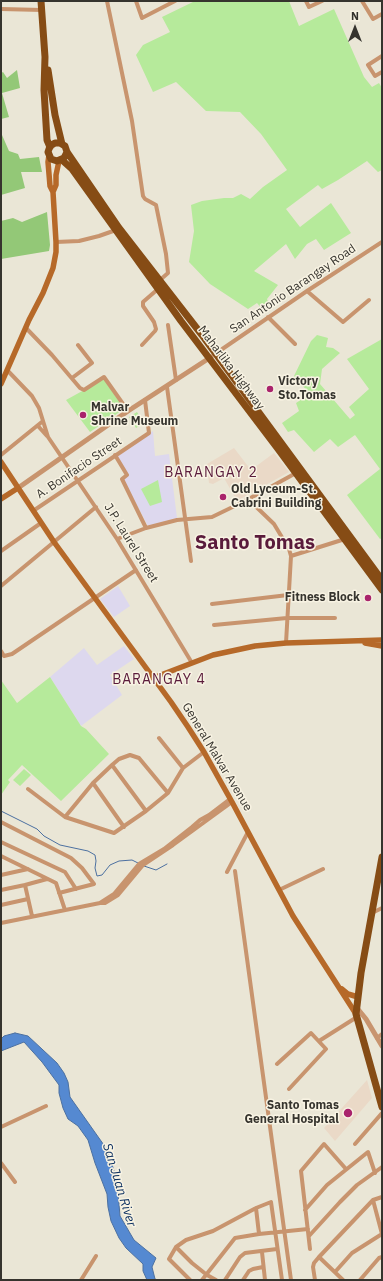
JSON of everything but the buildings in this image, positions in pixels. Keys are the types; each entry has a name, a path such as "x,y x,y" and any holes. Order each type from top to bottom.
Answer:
{"highway":[{"path":"41,1 45,56 47,140 50,147"},
{"path":"45,56 55,115 62,144 66,147 67,152 61,160 53,160 48,151 50,147 55,143 62,144"},
{"name":"Maharlika Highway","path":"67,152 158,289 212,356 382,580"},
{"name":"Maharlika Highway","path":"61,160 70,167 117,229 160,280 212,356"},
{"name":"Maharlika Highway","path":"298,471 382,590"},
{"path":"382,857 356,1013 382,1107"}],"main road":[{"path":"1,384 53,268 56,242 53,192 50,186 48,162 49,155"},
{"path":"53,192 56,185 56,175 61,160"},
{"name":"General Malvar Avenue","path":"1,462 54,542 171,702 204,752 293,916 356,1013"},
{"path":"1,499 18,488"},
{"path":"153,678 213,655 255,646 286,643 360,642 382,640"},
{"path":"360,642 382,646"},
{"path":"339,987 348,994 358,997"}],"street":[{"path":"107,1 132,122 143,196 145,199 156,205 166,254 168,274 160,280"},
{"path":"136,1 142,18 175,1"},
{"path":"163,1 166,6"},
{"path":"306,1 309,7 322,1"},
{"path":"362,1 373,19 382,14"},
{"path":"1,9 42,10"},
{"path":"382,56 368,65 375,76 382,72"},
{"path":"56,242 79,241 117,229"},
{"name":"San Antonio Barangay Road","path":"212,356 268,317 382,242"},
{"path":"142,345 156,329 154,322 143,306 143,302 158,289"},
{"path":"307,291 343,322 369,300"},
{"path":"268,317 295,344"},
{"path":"168,325 176,380"},
{"path":"26,328 52,355 80,388 84,390 104,377 128,411"},
{"path":"72,378 92,363 78,345"},
{"path":"18,488 128,411 167,387 212,356"},
{"name":"J.P. Laurel Street","path":"8,371 32,396 39,408 48,437"},
{"path":"167,387 191,560"},
{"name":"A. Bonifacio Street","path":"33,511 149,433 145,400"},
{"path":"1,455 43,422"},
{"name":"J.P. Laurel Street","path":"38,426 62,457 117,539 192,663"},
{"path":"115,455 127,475 122,479 146,528"},
{"path":"117,539 146,528 185,519 212,517 298,471"},
{"path":"248,499 274,524 289,549 291,556 286,643"},
{"path":"1,586 96,507"},
{"path":"1,551 41,523"},
{"path":"291,556 345,539"},
{"path":"1,651 3,657 12,654 136,570"},
{"path":"212,604 288,595"},
{"path":"214,625 287,618 335,618"},
{"path":"159,738 183,768"},
{"path":"28,789 65,817 114,833 168,793 183,768 204,752"},
{"path":"65,817 93,783 119,759 130,755 139,758 168,793"},
{"path":"112,765 146,810"},
{"path":"93,783 124,827"},
{"path":"1,923 100,903 114,894 139,864 164,849 200,820 231,801"},
{"path":"1,822 72,858 94,884 59,892"},
{"path":"227,872 248,832"},
{"path":"1,842 65,872 76,889"},
{"path":"1,856 56,883 65,910"},
{"path":"1,859 6,858"},
{"path":"279,890 323,868"},
{"path":"1,875 28,869"},
{"path":"235,871 291,1280"},
{"path":"1,890 48,879"},
{"path":"25,885 32,916"},
{"path":"1,905 28,900"},
{"path":"372,913 382,908"},
{"path":"319,1041 356,1013 366,1019 382,1046"},
{"path":"277,1064 311,1033 326,1049 289,1089"},
{"path":"377,1038 382,1034"},
{"path":"1,1127 46,1106"},
{"path":"355,1144 382,1113"},
{"path":"310,1249 301,1171 324,1144 346,1169"},
{"path":"305,1210 327,1185 368,1152 375,1173"},
{"path":"1,1163 14,1182"},
{"path":"309,1236 357,1185 382,1167"},
{"path":"315,1280 313,1267 314,1263 373,1200 382,1197"},
{"path":"334,1272 352,1253 382,1234 373,1200"},
{"path":"190,1280 170,1259 176,1247 186,1240 213,1230 271,1202 276,1233 276,1250 282,1280"},
{"path":"256,1208 259,1234"},
{"path":"202,1280 235,1238 308,1229"},
{"path":"176,1247 192,1263 216,1280"},
{"path":"225,1280 240,1257 245,1253 276,1250"},
{"path":"262,1252 265,1280"},
{"path":"81,1280 96,1256"},
{"path":"319,1257 343,1280"},
{"path":"360,1280 379,1258 382,1257"},
{"path":"243,1280 249,1271 264,1267"}],"shaded area":[{"path":"153,431 155,456 169,454 177,518 148,526 123,479 128,475 116,455"},
{"path":"234,448 251,470 274,453 289,472 237,501 224,478 213,484 209,483 207,464"},
{"path":"118,586 130,606 114,617 100,599"},
{"path":"124,646 134,659 110,675 122,695 81,726 50,677 84,648 97,665"},
{"name":"Santo Tomas General Hospital","path":"367,1080 372,1098 335,1141 324,1128"}],"green space":[{"path":"195,1 289,1 299,26 334,9 364,77 372,87 379,83 382,88 382,170 378,172 367,161 322,189 318,185 286,209 300,227 331,203 351,233 324,250 316,239 307,244 295,259 286,244 254,271 278,285 267,299 269,305 262,309 257,303 248,309 210,284 189,262 194,231 191,205 202,201 233,198 241,194 250,199 263,187 287,170 261,134 240,112 206,111 176,82 153,92 136,55 143,45 170,32 162,17"},
{"path":"17,70 20,88 2,93 9,117 1,119 1,73 3,72 7,78"},
{"path":"1,135 9,151 18,154 20,159 39,157 42,172 21,172 25,188 1,195"},
{"path":"47,212 50,245 49,251 1,259 1,221 13,218 22,222"},
{"path":"317,335 328,338 326,347 333,348 340,353 322,369 320,384 350,419 355,415 349,407 369,389 347,359 382,339 382,538 380,539 347,495 380,469 355,435 338,447 330,439 314,452 294,430 288,432 282,423 299,411 296,403 310,394 294,376 311,341"},
{"path":"104,379 124,409 90,432 66,400"},
{"path":"137,412 144,423 136,428 129,417"},
{"path":"158,480 162,502 150,506 141,489"},
{"path":"50,677 81,726 86,729 109,754 61,801 22,765 8,780 10,782 1,795 1,680 17,703"},
{"path":"24,769 31,775 20,786 13,780"}],"water":[{"path":"15,1033 28,1036 57,1063 64,1073 68,1082 70,1097 106,1148 117,1181 120,1216 134,1240 156,1258 152,1267 155,1279 157,1280 147,1280 143,1271 143,1264 126,1248 119,1238 111,1221 107,1194 88,1140 78,1126 68,1119 59,1093 59,1085 42,1062 24,1042 1,1051 1,1039 4,1036"}],"waterway":[{"path":"1,811 37,829 44,836 60,845 88,851 95,855 95,868 97,876 102,875 110,865 119,861 132,860 138,863"},
{"path":"144,866 156,870 167,864"}],"place":[{"name":"Victory Sto.Tomas","path":"270,389"},
{"name":"Malvar Shrine Museum","path":"83,415"},
{"name":"Old Lyceum-St. Cabrini Building","path":"223,497"},
{"name":"Fitness Block","path":"368,598"},
{"name":"Santo Tomas General Hospital","path":"348,1113"}],"district":[{"name":"BARANGAY 2","path":"211,473"},
{"name":"Santo Tomas","path":"255,543"},
{"name":"BARANGAY 4","path":"159,680"}],"water label":[{"name":"San Juan River","path":"119,1185"}]}
